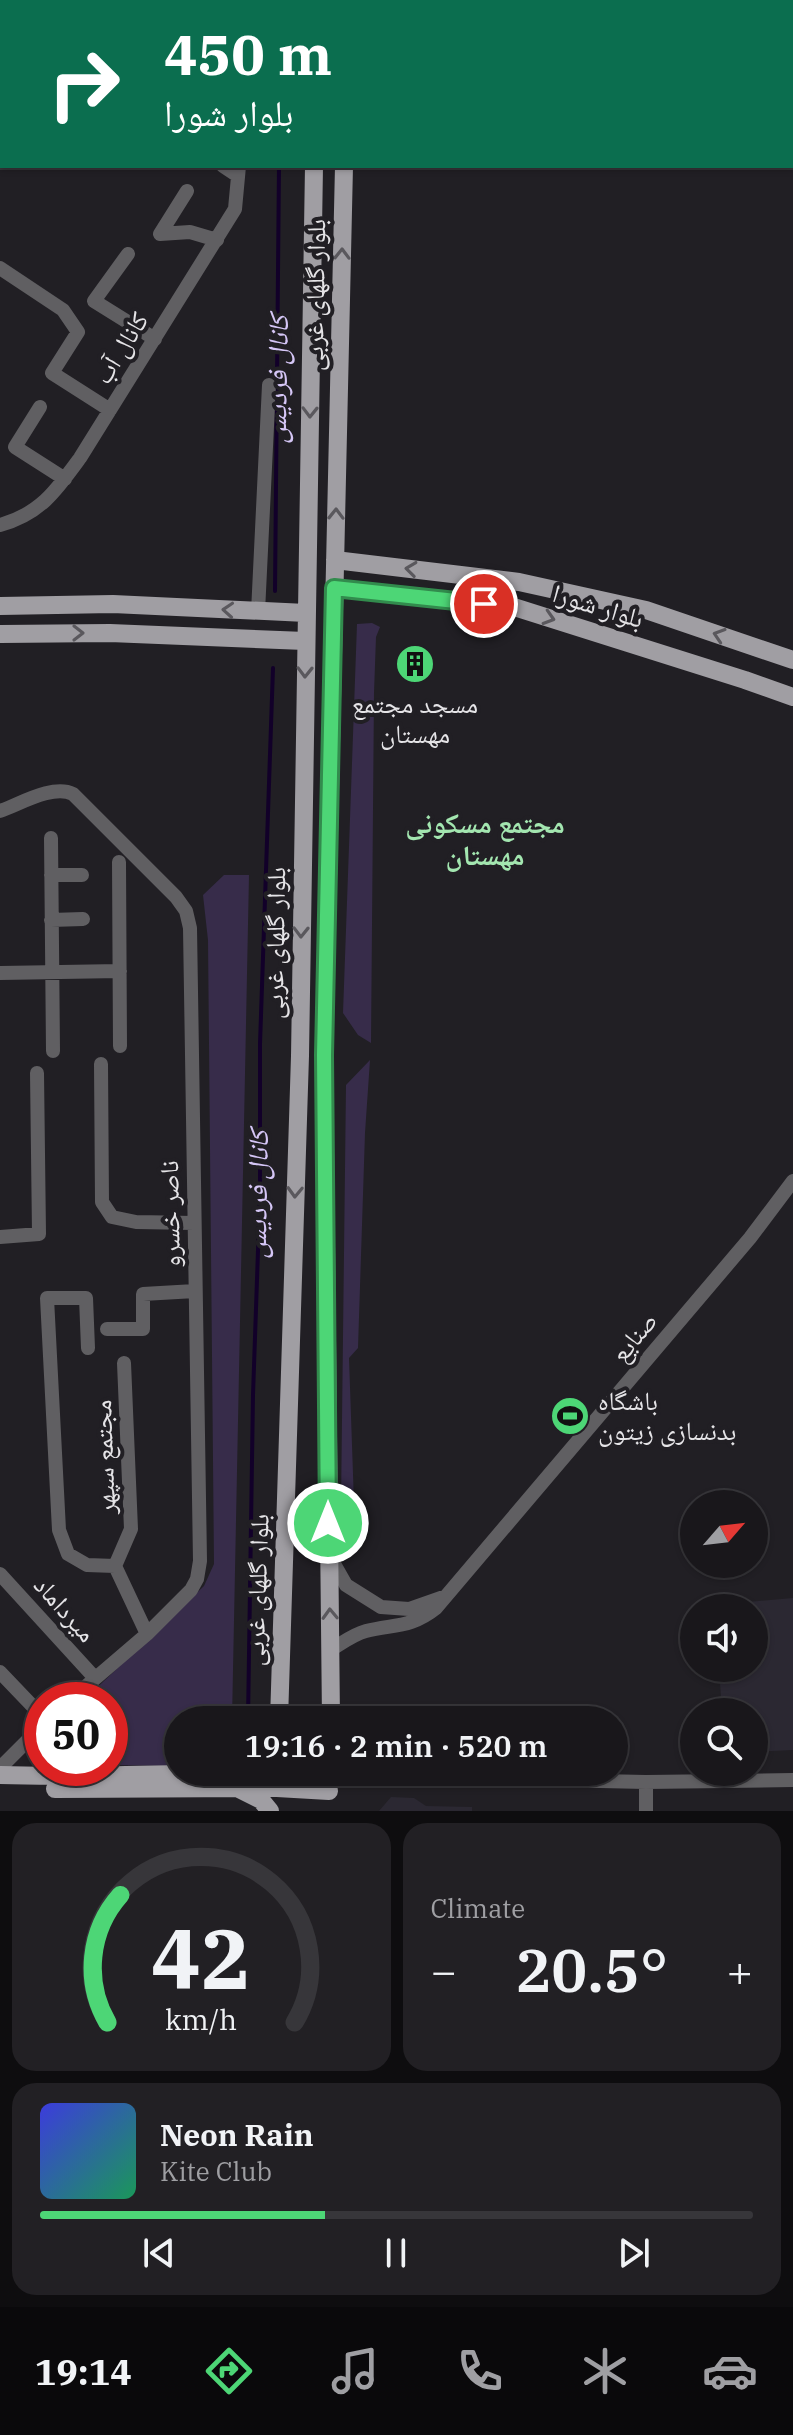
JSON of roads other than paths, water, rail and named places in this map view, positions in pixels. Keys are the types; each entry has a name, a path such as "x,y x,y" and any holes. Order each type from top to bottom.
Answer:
{"main road":[{"name":"بلوار گلهای غربی","path":"279,1706 300,1056 314,168"},
{"name":"بلوار گلهای غربی","path":"331,1706 324,1055 344,168"},
{"path":"311,335 316,327 323,324 332,325 340,337"},
{"name":"بلوار شورا","path":"335,560 547,588 646,610 793,660"},
{"name":"بلوار شورا","path":"334,588 514,607 793,697"},
{"path":"0,606 113,604 306,613"},
{"path":"255,638 262,634 266,626 258,612"},
{"path":"0,634 110,633 305,641"},
{"path":"303,853 312,862 319,860 328,850"},
{"path":"0,1775 24,1776"},
{"path":"128,1778 164,1777"},
{"path":"128,1782 243,1786"},
{"path":"0,1787 24,1783"},
{"path":"277,1786 277,1811"},
{"path":"328,1811 329,1786"},
{"path":"236,1788 261,1800 270,1811"}],"street":[{"name":"کانال آب","path":"0,525 20,519 52,497 65,479 235,209 239,171"},
{"path":"187,191 160,234 190,232 217,240"},
{"path":"128,254 94,301 155,339"},
{"path":"0,268 63,310 78,332 52,373 110,410"},
{"path":"258,612 269,385"},
{"path":"40,407 15,447 65,479"},
{"name":"ناصر خسرو","path":"0,811 52,793 66,791 73,794 176,897 186,911 190,928 200,1561 197,1579 191,1590 147,1634 89,1682"},
{"path":"51,838 53,1051"},
{"path":"119,862 120,1046"},
{"path":"51,875 82,875"},
{"path":"51,920 83,919"},
{"path":"0,973 120,971"},
{"path":"101,1064 102,1202 112,1217 124,1220 194,1223"},
{"path":"0,1237 39,1234 37,1073"},
{"name":"صنایع","path":"332,1649 364,1631 396,1628 423,1619 447,1596 750,1238 793,1181"},
{"path":"107,1329 143,1329 143,1294 195,1291"},
{"path":"88,1348 86,1298 47,1298 59,1530 68,1554 87,1565 115,1566 147,1634"},
{"name":"مجتمع سپهر","path":"115,1566 131,1529 124,1363"},
{"path":"328,1554 346,1585 381,1607 409,1609 447,1596"},
{"name":"میرداماد","path":"0,1574 94,1677"},
{"path":"3,1678 24,1698"},
{"path":"0,1768 24,1744"},
{"path":"628,1782 793,1780"},
{"path":"646,1782 646,1811"}],"waterway":[{"name":"کانال فردیس","path":"275,591 279,168"},
{"name":"کانال فردیس","path":"248,1706 260,1193 260,1044 273,668"}],"place":[{"name":"مسجد مجتمع مهستان","path":"415,664"},
{"name":"باشگاه بدنسازی زیتون","path":"570,1416"}],"district":[{"name":"مجتمع مسکونی مهستان","path":"485,839"}]}
